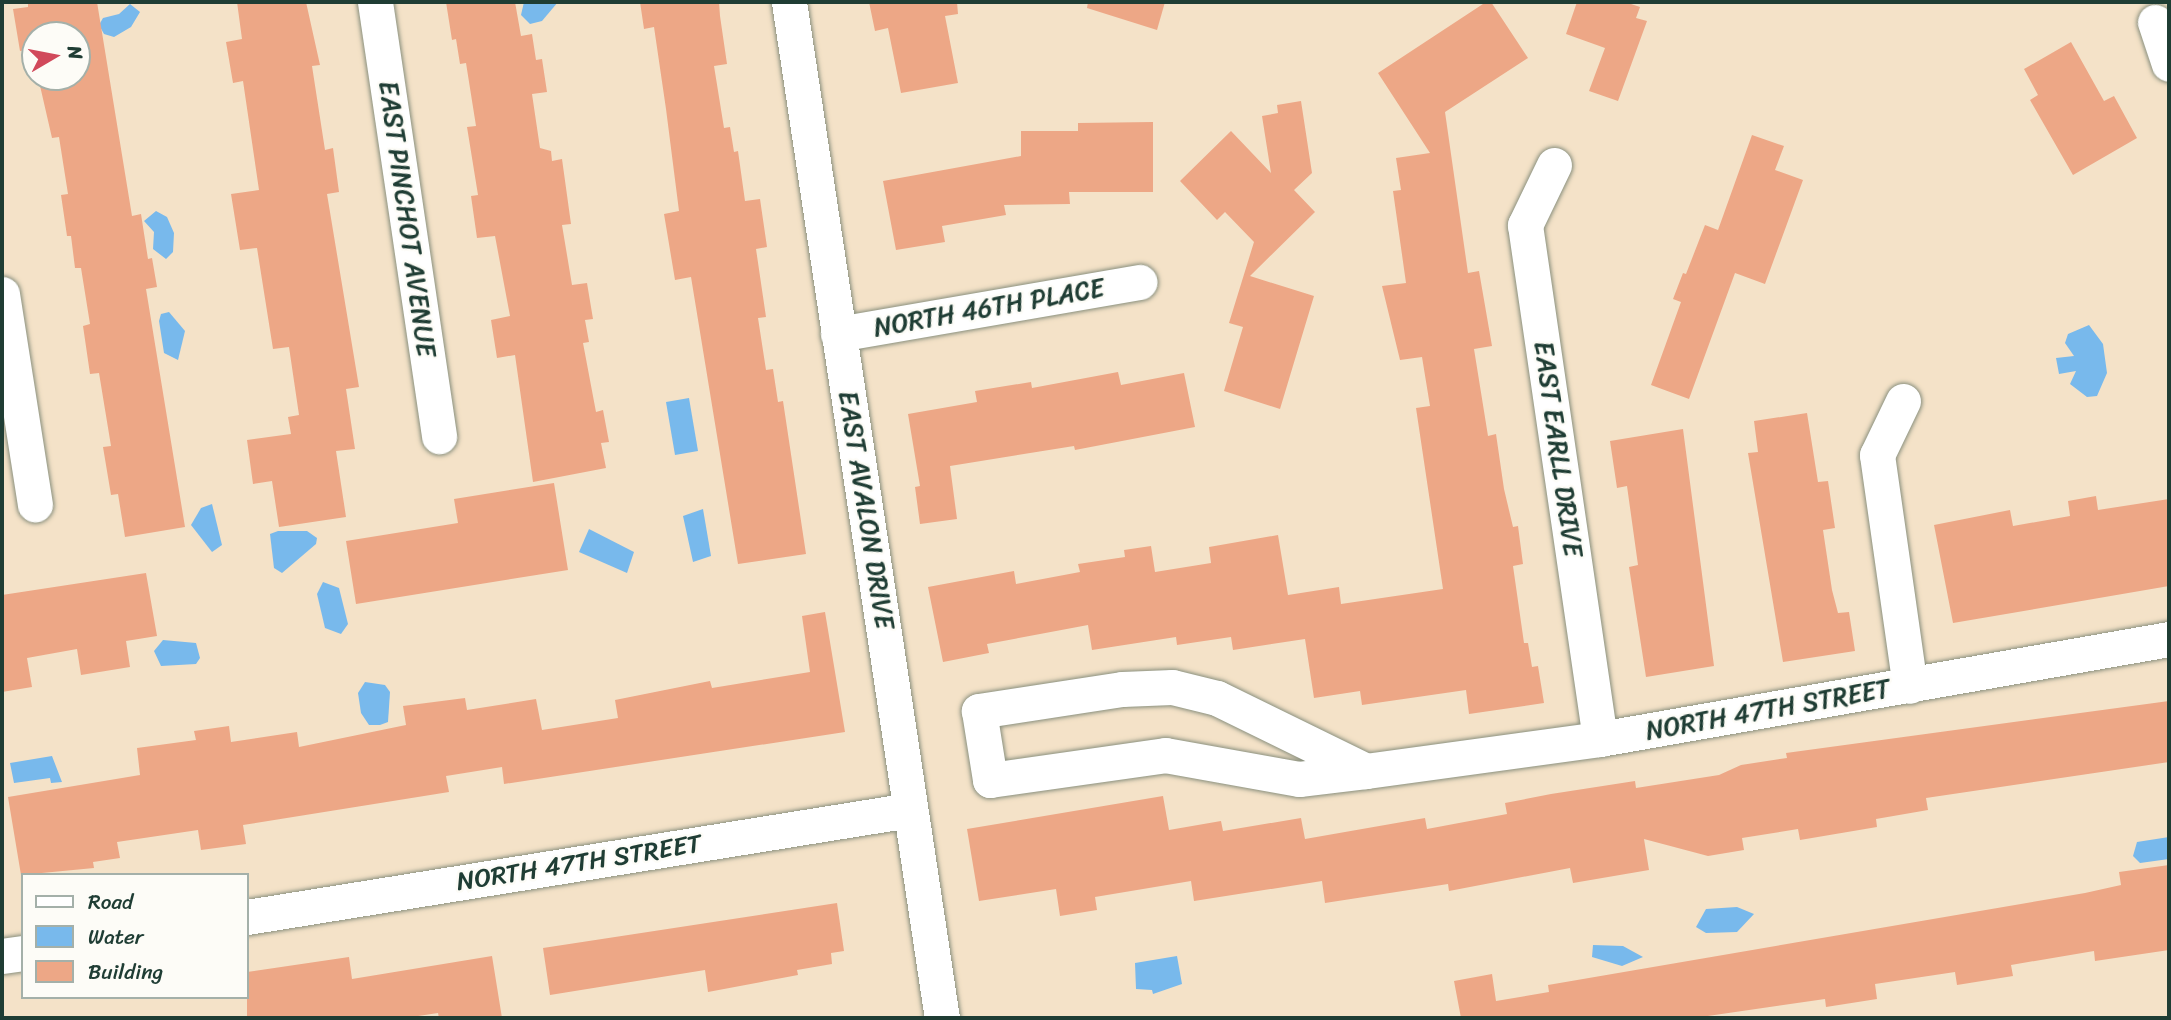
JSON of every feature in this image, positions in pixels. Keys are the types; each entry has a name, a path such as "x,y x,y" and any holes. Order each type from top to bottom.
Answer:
{"street":[{"name":"EAST PINCHOT AVENUE","path":"375,2 439,436"},
{"name":"EAST AVALON DRIVE","path":"789,2 942,1018"},
{"path":"2155,22 2169,64"},
{"name":"EAST EARLL DRIVE","path":"1554,165 1525,225 1600,739"},
{"name":"NORTH 46TH PLACE","path":"838,334 1140,282"},
{"path":"2,294 35,504"},
{"path":"1903,401 1877,455 1910,686"},
{"name":"NORTH 47TH STREET","path":"1366,771 1217,698 1172,687 1122,689 979,711 990,780 1165,755 1299,779 1366,771 1600,739 2169,639"},
{"name":"NORTH 47TH STREET","path":"248,917 911,810"},
{"path":"2,956 21,953"}],"water":[{"path":"524,2 558,2 542,21 530,24 521,15"},
{"path":"130,4 140,12 131,27 114,37 104,34 99,25 103,18 119,14"},
{"path":"156,211 167,217 174,233 173,252 166,259 153,249 154,232 144,221"},
{"path":"169,312 185,331 178,360 164,353 159,321 161,314"},
{"path":"2089,325 2103,344 2107,373 2097,396 2087,397 2070,384 2076,371 2059,374 2056,358 2074,356 2065,343 2068,334"},
{"path":"689,398 698,451 675,455 666,402"},
{"path":"212,504 222,545 212,552 191,525 201,508"},
{"path":"703,509 711,556 693,562 683,516"},
{"path":"589,529 634,552 627,573 579,552"},
{"path":"278,531 307,531 317,538 316,544 282,573 274,568 270,534"},
{"path":"323,582 339,588 348,624 341,634 325,628 317,594"},
{"path":"163,640 196,643 200,658 196,664 161,666 154,651"},
{"path":"365,682 385,685 390,692 388,722 369,725 361,713 358,693"},
{"path":"52,756 62,782 51,783 50,778 14,783 10,763"},
{"path":"2169,837 2169,859 2140,863 2133,856 2137,842"},
{"path":"1737,907 1754,914 1737,932 1706,933 1696,927 1706,909"},
{"path":"1593,945 1623,946 1643,957 1622,966 1592,957"},
{"path":"1177,956 1182,984 1153,994 1152,990 1136,989 1135,963"}],"building":[{"path":"28,2 97,2 132,216 141,214 148,259 152,258 157,287 146,289 185,527 125,537 118,494 111,495 103,447 111,446 99,373 90,374 83,326 90,324 81,268 75,268 71,236 67,236 61,195 68,194 59,137 52,138 41,91 91,91 91,21 21,21 20,51 13,9 28,7"},
{"path":"237,2 306,2 320,65 312,66 325,150 333,148 339,192 327,194 359,387 346,389 355,449 336,451 346,517 279,527 272,481 253,484 247,440 291,434 288,417 299,415 289,347 273,349 257,248 240,250 231,194 259,190 243,81 233,83 226,42 242,39"},
{"path":"446,2 515,2 521,36 532,34 536,60 542,59 547,92 532,94 540,148 551,151 552,161 562,159 571,224 562,225 572,285 587,283 593,319 585,320 589,342 583,343 596,412 603,410 609,442 601,443 606,468 533,482 515,355 497,358 491,320 510,316 495,236 477,238 471,196 478,195 467,127 476,126 466,63 460,64 456,39 452,40"},
{"path":"640,2 719,2 727,64 714,66 724,128 730,127 734,152 738,151 745,201 760,199 767,247 756,249 766,317 758,318 766,370 773,369 778,402 783,401 806,554 738,564 691,277 675,280 664,214 679,211 654,27 644,29"},
{"path":"869,2 957,2 958,14 945,16 958,83 901,93 888,28 875,31"},
{"path":"1088,2 1165,2 1157,30 1087,8"},
{"path":"1486,2 1491,2 1528,58 1445,112 1468,273 1479,271 1492,346 1474,349 1488,436 1496,434 1513,527 1518,526 1523,564 1513,566 1524,643 1528,643 1532,667 1538,666 1544,703 1469,714 1466,690 1362,705 1360,691 1314,698 1305,639 1233,650 1231,637 1177,645 1176,637 1092,650 1088,625 987,644 989,653 943,662 928,587 1014,571 1016,584 1080,572 1078,564 1125,557 1124,550 1151,546 1155,572 1211,563 1209,547 1278,535 1288,595 1339,587 1341,604 1443,589 1416,408 1430,406 1422,357 1400,360 1382,286 1406,283 1393,191 1401,190 1396,158 1430,153 1378,73"},
{"path":"1577,2 1625,2 1640,7 1636,18 1647,21 1618,101 1589,91 1605,48 1566,34"},
{"path":"2071,42 2104,101 2114,96 2137,138 2073,175 2030,100 2038,95 2024,69"},
{"path":"1301,101 1312,173 1294,190 1315,212 1250,276 1314,296 1280,409 1224,391 1243,327 1229,323 1254,242 1225,212 1217,220 1180,181 1231,131 1271,173 1262,116 1278,113 1277,105"},
{"path":"1153,122 1153,192 1069,192 1070,204 1004,205 1006,215 942,226 945,242 896,250 883,181 1021,156 1021,131 1078,131 1078,123"},
{"path":"1752,135 1784,146 1775,170 1803,180 1765,284 1735,273 1689,399 1651,385 1681,302 1673,299 1683,273 1686,274 1705,225 1718,230"},
{"path":"1118,372 1121,385 1184,373 1195,427 1075,450 1074,446 950,466 957,519 920,524 915,487 920,486 908,414 977,402 975,391 1031,382 1032,388"},
{"path":"1807,413 1818,482 1828,481 1835,528 1823,530 1832,590 1838,613 1849,612 1855,651 1783,662 1748,453 1758,452 1754,421"},
{"path":"1683,429 1714,666 1646,677 1629,567 1638,565 1627,486 1617,488 1610,441"},
{"path":"554,483 568,570 356,604 346,541 458,523 454,499"},
{"path":"2096,496 2098,510 2169,499 2169,586 1953,623 1934,525 2010,510 2013,526 2070,516 2068,501"},
{"path":"146,573 157,636 126,641 130,667 81,675 77,649 27,658 32,687 2,692 2,595"},
{"path":"825,612 845,732 504,784 502,767 446,776 449,792 243,825 246,844 201,850 198,830 117,842 120,858 93,862 94,868 21,875 8,797 140,775 137,748 196,740 194,731 229,726 231,742 297,732 299,747 406,725 403,706 465,698 467,710 536,699 542,730 618,718 615,700 710,681 712,688 810,672 802,616"},
{"path":"2169,701 2169,762 1926,798 1928,810 1876,819 1877,827 1800,840 1798,829 1742,838 1744,850 1708,856 1644,839 1649,870 1573,883 1570,868 1449,891 1448,884 1325,903 1322,881 1194,901 1191,881 1095,897 1097,910 1060,916 1056,889 979,901 967,829 1163,796 1169,830 1221,821 1223,831 1301,818 1305,839 1425,818 1427,829 1507,814 1505,803 1635,781 1636,788 1719,775 1741,765 1787,758 1786,753"},
{"path":"2169,865 2169,950 2095,961 2094,951 2011,965 2013,976 1957,985 1955,972 1875,984 1877,999 1826,1007 1825,999 1694,1018 1461,1018 1454,981 1492,974 1496,1001 1549,992 1548,985 2085,893 2121,885 2119,872"},
{"path":"837,903 844,951 831,953 832,964 797,970 798,975 708,992 705,970 550,995 543,948"},
{"path":"492,956 502,1018 439,1018 438,1013 405,1018 247,1018 248,972 349,957 352,979"}]}
